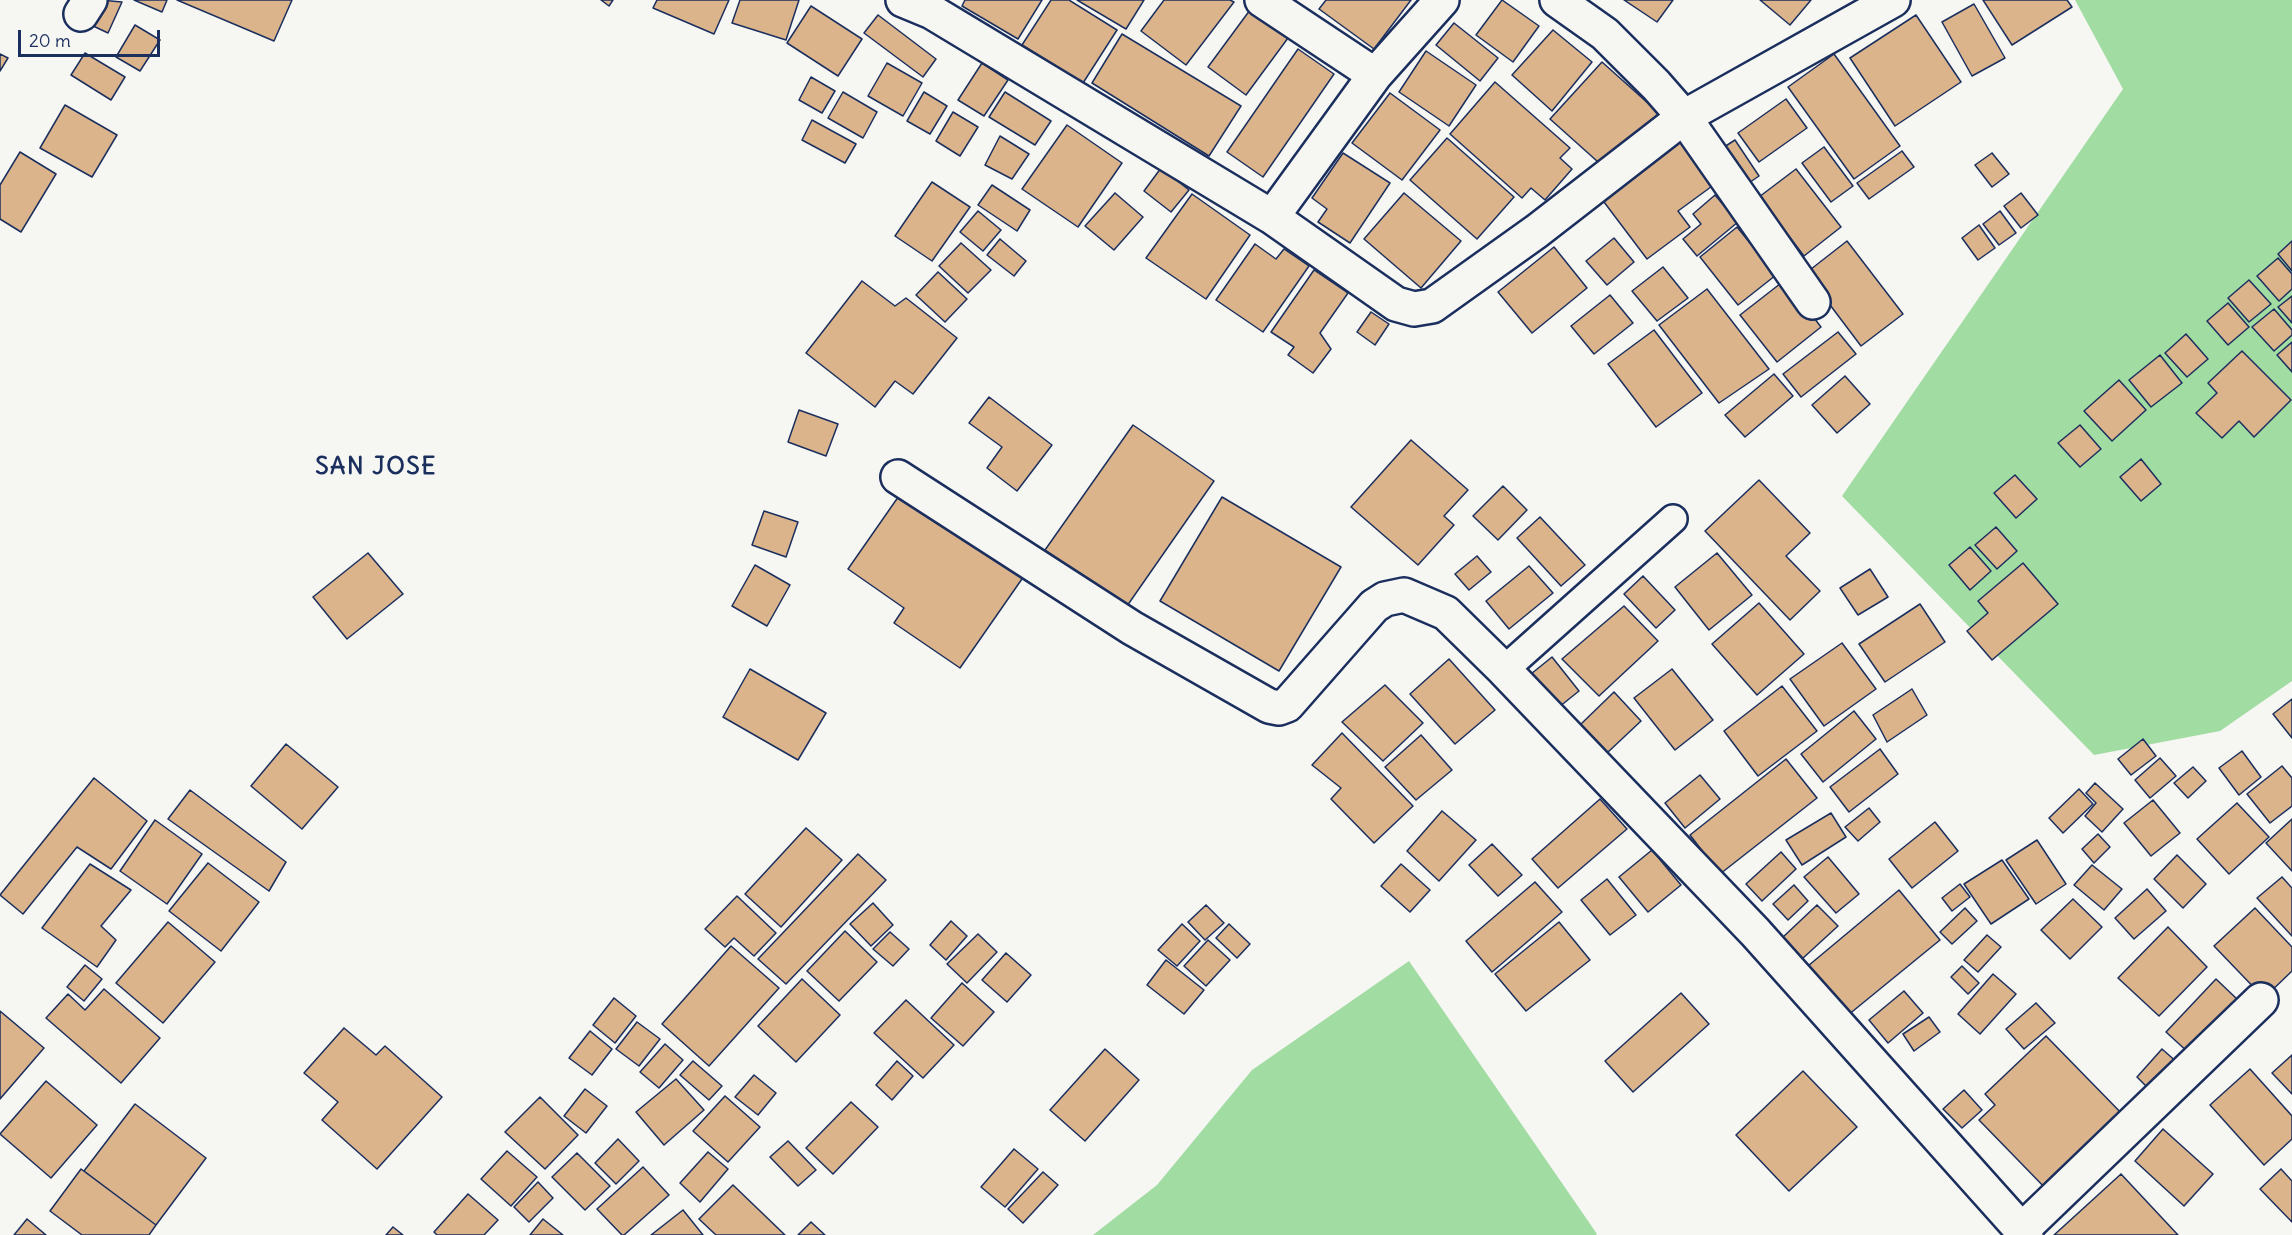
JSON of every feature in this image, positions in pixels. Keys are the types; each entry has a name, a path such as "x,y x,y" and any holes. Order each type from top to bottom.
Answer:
{"street":[{"path":"1262,0 1375,75"},
{"path":"1272,217 1375,75 1442,0"},
{"path":"1557,0 1605,34 1684,117 1813,302"},
{"path":"926,4 1272,217 1396,304 1414,309 1432,306 1537,231 1684,117 1893,0"},
{"path":"898,477 1132,628 1269,706 1279,708 1287,705 1374,606 1385,599 1404,596 1446,614 1504,670 1755,932 2024,1232 2261,1000"}],"lane":[{"path":"1504,670 1673,519"}],"green space":[{"path":"2075,0 2292,0 2292,681 2220,731 2094,755 1842,496 2123,89"},
{"path":"1409,961 1596,1235 1093,1235 1157,1185 1252,1070"}],"building":[{"path":"100,0 122,2 108,33 89,24"},
{"path":"134,0 167,0 162,12"},
{"path":"177,0 292,0 274,41"},
{"path":"601,0 613,0 609,6"},
{"path":"657,0 729,0 714,34 653,8"},
{"path":"740,0 799,0 786,40 732,23"},
{"path":"965,0 1042,0 1018,39 962,6"},
{"path":"1051,0 1069,0 1117,30 1083,83 1022,45"},
{"path":"1077,0 1144,0 1126,29"},
{"path":"1164,0 1230,0 1234,2 1186,65 1141,31"},
{"path":"1326,0 1411,0 1374,49 1319,9"},
{"path":"1502,0 1539,26 1513,62 1476,35"},
{"path":"1624,0 1673,0 1657,22"},
{"path":"1760,0 1811,0 1790,25"},
{"path":"1983,0 2067,0 2072,7 2012,45"},
{"path":"1974,4 2005,58 1972,76 1942,22"},
{"path":"811,6 862,39 838,76 787,43"},
{"path":"1250,10 1288,38 1246,95 1208,67"},
{"path":"878,15 936,59 923,77 864,33"},
{"path":"1916,15 1961,82 1895,126 1850,58"},
{"path":"1454,23 1498,58 1480,81 1436,45"},
{"path":"135,25 160,40 140,71 116,57"},
{"path":"1553,30 1592,62 1552,111 1512,75"},
{"path":"1122,34 1241,106 1209,156 1092,83"},
{"path":"1298,49 1334,74 1263,177 1227,152"},
{"path":"1426,51 1476,85 1449,126 1399,92"},
{"path":"85,53 125,77 111,100 71,75"},
{"path":"0,54 8,58 0,71"},
{"path":"1834,54 1900,146 1854,179 1788,87"},
{"path":"1602,62 1659,113 1607,170 1550,119"},
{"path":"887,63 922,83 903,116 868,96"},
{"path":"982,63 1008,80 984,116 958,100"},
{"path":"811,77 835,91 822,113 799,100"},
{"path":"1495,82 1570,148 1560,158 1572,169 1545,200 1531,188 1522,198 1450,134"},
{"path":"843,92 877,112 863,138 828,118"},
{"path":"924,92 947,106 930,134 907,121"},
{"path":"1005,92 1051,121 1035,145 989,117"},
{"path":"1390,93 1440,130 1402,180 1352,143"},
{"path":"1786,99 1807,128 1759,162 1738,133"},
{"path":"65,105 117,135 92,177 40,148"},
{"path":"953,112 978,127 960,156 936,141"},
{"path":"812,120 856,144 845,163 802,140"},
{"path":"1067,125 1122,163 1078,227 1022,189"},
{"path":"1000,136 1029,154 1012,179 985,165"},
{"path":"1447,138 1514,197 1477,239 1410,180"},
{"path":"1682,140 1715,184 1678,211 1690,227 1647,259 1601,198"},
{"path":"1735,140 1759,176 1743,187 1718,151"},
{"path":"1824,147 1853,186 1831,202 1802,163"},
{"path":"1902,151 1914,167 1869,199 1857,183"},
{"path":"20,152 56,174 21,232 0,219 0,185"},
{"path":"1343,153 1390,183 1350,243 1318,222 1327,209 1312,198"},
{"path":"1992,153 2009,174 1992,187 1975,165"},
{"path":"1161,168 1189,190 1171,212 1144,191"},
{"path":"1796,169 1841,227 1804,256 1759,197"},
{"path":"932,182 970,207 932,261 895,236"},
{"path":"992,185 1030,210 1017,231 978,205"},
{"path":"1115,193 1143,217 1114,250 1085,226"},
{"path":"1404,193 1461,241 1421,288 1364,239"},
{"path":"2021,193 2038,215 2021,228 2004,206"},
{"path":"1192,194 1250,235 1206,299 1146,258"},
{"path":"1715,195 1738,222 1697,256 1683,239 1701,224 1693,214"},
{"path":"978,211 1001,230 983,251 960,232"},
{"path":"2000,211 2016,233 1999,245 1983,224"},
{"path":"1979,225 1995,248 1978,260 1962,238"},
{"path":"1737,227 1776,275 1738,305 1700,257"},
{"path":"1614,238 1634,262 1607,285 1586,261"},
{"path":"1000,239 1026,261 1014,276 987,255"},
{"path":"1847,241 1903,314 1861,346 1806,273"},
{"path":"2292,241 2292,271 2278,254"},
{"path":"961,243 991,270 968,293 939,266"},
{"path":"1255,244 1276,259 1284,249 1309,266 1263,332 1216,300"},
{"path":"1554,247 1587,288 1532,333 1498,292"},
{"path":"2278,258 2292,274 2292,289 2279,301 2257,276"},
{"path":"1663,267 1688,298 1657,321 1632,291"},
{"path":"1314,270 1348,293 1320,333 1331,349 1313,373 1288,355 1294,347 1271,332"},
{"path":"938,272 967,299 945,322 916,295"},
{"path":"1785,280 1821,327 1777,362 1740,315"},
{"path":"2249,280 2271,304 2249,322 2228,298"},
{"path":"862,281 895,306 906,298 957,338 913,394 895,381 875,407 806,353"},
{"path":"1707,289 1769,369 1719,403 1659,325"},
{"path":"1610,295 1633,323 1594,354 1571,326"},
{"path":"2292,296 2292,323 2278,307"},
{"path":"2228,303 2249,327 2228,345 2207,321"},
{"path":"2274,309 2292,330 2292,335 2274,351 2252,327"},
{"path":"1371,312 1389,324 1375,345 1357,332"},
{"path":"1654,330 1702,393 1656,427 1608,364"},
{"path":"1838,332 1856,354 1801,397 1783,374"},
{"path":"2186,334 2208,359 2187,377 2165,353"},
{"path":"2292,342 2292,372 2277,355"},
{"path":"2242,351 2291,400 2254,437 2239,421 2222,438 2196,413 2217,393 2208,383"},
{"path":"2160,355 2182,383 2151,407 2129,380"},
{"path":"1774,374 1793,396 1745,437 1725,415"},
{"path":"1845,376 1870,404 1837,433 1812,405"},
{"path":"2119,380 2146,410 2112,441 2084,411"},
{"path":"989,397 1052,445 1017,491 987,468 1002,447 969,423"},
{"path":"799,410 838,424 826,456 788,442"},
{"path":"1133,425 1214,481 1127,606 1045,550"},
{"path":"2080,425 2101,449 2080,467 2058,443"},
{"path":"1411,440 1468,490 1444,516 1454,525 1418,565 1351,507"},
{"path":"2141,459 2161,484 2141,501 2120,477"},
{"path":"2015,475 2037,499 2016,518 1994,493"},
{"path":"1759,480 1810,533 1786,556 1820,591 1790,620 1705,531"},
{"path":"1503,486 1527,510 1498,540 1473,516"},
{"path":"901,493 1024,576 960,668 894,623 904,608 848,569"},
{"path":"1222,497 1341,567 1279,671 1160,601"},
{"path":"764,511 798,522 786,557 752,545"},
{"path":"1540,517 1585,565 1561,586 1517,538"},
{"path":"1996,527 2017,551 1997,569 1975,545"},
{"path":"1970,547 1991,571 1970,590 1949,565"},
{"path":"368,553 403,594 347,639 313,597"},
{"path":"1717,553 1752,595 1709,630 1675,587"},
{"path":"1477,556 1491,572 1469,590 1455,574"},
{"path":"2023,563 2058,604 1992,660 1967,631 1988,613 1978,601"},
{"path":"755,565 790,585 767,626 732,606"},
{"path":"1529,566 1553,593 1509,629 1486,601"},
{"path":"1870,569 1888,597 1858,615 1840,588"},
{"path":"1643,576 1675,610 1656,628 1624,594"},
{"path":"1759,603 1804,654 1757,695 1712,644"},
{"path":"1920,604 1945,642 1885,682 1859,644"},
{"path":"1624,606 1658,641 1599,696 1562,659"},
{"path":"1842,643 1876,689 1824,726 1790,679"},
{"path":"1552,657 1579,691 1554,711 1526,678"},
{"path":"1449,659 1495,710 1455,744 1410,694"},
{"path":"750,669 826,713 798,760 723,717"},
{"path":"1672,669 1713,720 1675,750 1634,698"},
{"path":"1385,685 1423,723 1383,761 1342,722"},
{"path":"1782,686 1817,731 1758,776 1724,731"},
{"path":"1912,689 1927,715 1887,742 1873,715"},
{"path":"1614,692 1641,721 1607,753 1580,725"},
{"path":"2292,699 2292,738 2273,714"},
{"path":"1854,711 1876,739 1823,782 1801,754"},
{"path":"1342,733 1413,806 1374,843 1331,799 1341,788 1312,765"},
{"path":"1421,735 1452,770 1416,800 1385,767"},
{"path":"2143,739 2156,756 2131,775 2118,759"},
{"path":"286,744 338,787 302,829 251,786"},
{"path":"1880,749 1898,774 1849,812 1830,787"},
{"path":"2242,751 2261,777 2239,795 2219,768"},
{"path":"2160,758 2176,776 2150,798 2135,780"},
{"path":"1786,759 1817,798 1720,874 1690,835"},
{"path":"2282,766 2292,778 2292,806 2270,823 2247,794"},
{"path":"2193,767 2206,781 2188,798 2174,783"},
{"path":"1700,775 1720,799 1685,828 1665,803"},
{"path":"94,778 147,821 111,869 77,847 23,914 0,895"},
{"path":"2095,783 2123,809 2102,832 2085,816 2096,803 2086,793"},
{"path":"2079,789 2093,804 2063,833 2049,818"},
{"path":"190,790 286,862 269,891 168,819"},
{"path":"1600,799 1627,829 1558,888 1532,859"},
{"path":"2153,800 2180,833 2151,856 2124,823"},
{"path":"2237,803 2269,837 2229,874 2197,839"},
{"path":"1869,808 1880,822 1858,841 1845,827"},
{"path":"1442,811 1476,840 1439,881 1407,851"},
{"path":"1831,813 1846,837 1802,865 1786,840"},
{"path":"2292,819 2292,871 2266,843"},
{"path":"155,820 202,854 167,904 120,871"},
{"path":"1935,822 1958,851 1912,888 1889,859"},
{"path":"806,828 842,860 781,927 745,894"},
{"path":"2098,834 2110,847 2094,863 2082,849"},
{"path":"2037,840 2066,884 2036,904 2006,860"},
{"path":"1492,844 1522,875 1498,896 1469,865"},
{"path":"1652,850 1681,885 1648,912 1619,877"},
{"path":"1781,852 1796,869 1762,901 1746,884"},
{"path":"858,854 886,880 786,984 758,959"},
{"path":"2177,855 2206,884 2183,908 2154,879"},
{"path":"1828,857 1859,894 1836,913 1804,877"},
{"path":"2002,860 2029,899 1991,924 1964,884"},
{"path":"208,863 259,902 221,951 169,911"},
{"path":"90,864 131,890 101,926 116,940 97,967 42,928"},
{"path":"1401,864 1430,890 1410,912 1381,886"},
{"path":"2092,865 2122,889 2104,910 2074,885"},
{"path":"2282,877 2292,888 2292,936 2257,898"},
{"path":"1607,879 1636,915 1610,935 1581,900"},
{"path":"1535,882 1562,912 1492,972 1466,941"},
{"path":"1960,884 1970,897 1952,911 1942,898"},
{"path":"1794,885 1808,901 1788,920 1773,904"},
{"path":"2147,889 2166,911 2134,939 2115,918"},
{"path":"1899,890 1940,940 1842,1020 1802,971"},
{"path":"737,896 776,933 754,956 734,938 725,947 705,929"},
{"path":"2073,899 2102,927 2070,959 2041,930"},
{"path":"873,903 893,925 871,946 850,924"},
{"path":"1206,905 1224,923 1205,940 1188,922"},
{"path":"1817,905 1838,926 1802,959 1782,938"},
{"path":"1965,908 1977,921 1952,944 1940,932"},
{"path":"2255,908 2292,947 2292,971 2264,998 2214,946"},
{"path":"951,921 967,936 946,960 930,945"},
{"path":"168,922 215,962 163,1023 116,983"},
{"path":"1559,922 1590,960 1526,1011 1495,974"},
{"path":"1182,924 1200,941 1177,966 1158,950"},
{"path":"1229,924 1250,944 1237,958 1216,938"},
{"path":"2168,927 2207,967 2159,1016 2118,978"},
{"path":"845,931 877,962 839,1001 807,971"},
{"path":"890,932 909,949 893,966 873,949"},
{"path":"978,934 997,952 967,983 947,964"},
{"path":"1987,935 2001,947 1978,972 1964,960"},
{"path":"1208,940 1230,960 1206,986 1184,966"},
{"path":"731,946 779,988 709,1066 662,1024"},
{"path":"1006,953 1031,975 1007,1002 982,980"},
{"path":"1166,960 1204,990 1184,1014 1147,985"},
{"path":"85,965 102,979 84,1001 67,987"},
{"path":"1962,966 1979,983 1968,994 1951,977"},
{"path":"1993,974 2016,994 1980,1034 1958,1014"},
{"path":"802,979 840,1015 796,1062 758,1026"},
{"path":"2216,979 2238,1000 2189,1053 2166,1032"},
{"path":"962,983 994,1012 963,1046 931,1018"},
{"path":"104,989 160,1038 121,1083 46,1018 68,994 85,1010"},
{"path":"1904,991 1923,1013 1888,1043 1869,1020"},
{"path":"1681,993 1709,1024 1633,1092 1605,1061"},
{"path":"614,998 636,1016 615,1043 593,1025"},
{"path":"906,1000 954,1045 923,1078 874,1033"},
{"path":"2036,1003 2055,1023 2024,1049 2006,1029"},
{"path":"0,1011 44,1048 0,1099"},
{"path":"1929,1017 1940,1032 1914,1051 1903,1034"},
{"path":"637,1022 660,1039 639,1066 616,1049"},
{"path":"344,1028 376,1055 385,1046 442,1097 377,1169 322,1120 338,1102 304,1073"},
{"path":"590,1031 612,1049 592,1075 569,1058"},
{"path":"2046,1036 2129,1121 2052,1195 1979,1120 1995,1105 1985,1094"},
{"path":"665,1044 683,1060 659,1088 640,1072"},
{"path":"1105,1049 1139,1080 1085,1141 1050,1110"},
{"path":"2162,1049 2179,1064 2152,1092 2137,1077"},
{"path":"2292,1055 2292,1094 2272,1073"},
{"path":"693,1061 722,1086 709,1100 680,1075"},
{"path":"897,1061 913,1076 892,1100 876,1085"},
{"path":"2250,1069 2292,1116 2292,1139 2264,1165 2210,1105"},
{"path":"1803,1071 1857,1127 1789,1191 1736,1135"},
{"path":"754,1075 776,1093 758,1115 735,1097"},
{"path":"676,1079 704,1110 664,1145 636,1112"},
{"path":"46,1081 97,1125 51,1178 0,1134"},
{"path":"585,1089 607,1106 586,1133 564,1116"},
{"path":"1964,1090 1982,1110 1962,1128 1943,1109"},
{"path":"725,1096 760,1127 728,1162 693,1131"},
{"path":"540,1097 578,1135 545,1169 505,1132"},
{"path":"851,1102 878,1127 833,1174 806,1148"},
{"path":"135,1104 206,1158 156,1225 84,1171"},
{"path":"2163,1129 2213,1174 2184,1206 2135,1161"},
{"path":"618,1139 639,1161 616,1184 595,1163"},
{"path":"788,1141 816,1170 798,1186 770,1157"},
{"path":"1014,1149 1038,1169 1005,1207 981,1187"},
{"path":"507,1151 537,1177 511,1206 481,1179"},
{"path":"708,1152 728,1169 700,1202 680,1183"},
{"path":"577,1153 610,1186 585,1210 552,1177"},
{"path":"643,1167 669,1195 622,1235 597,1209"},
{"path":"81,1169 156,1225 149,1235 82,1235 50,1211"},
{"path":"2281,1169 2292,1181 2292,1222 2260,1189"},
{"path":"1043,1172 1058,1185 1023,1223 1008,1209"},
{"path":"2121,1174 2178,1235 2054,1235"},
{"path":"538,1182 553,1198 529,1222 514,1207"},
{"path":"733,1185 785,1235 716,1235 699,1219"},
{"path":"468,1194 498,1220 484,1235 437,1235 434,1232"},
{"path":"683,1210 703,1235 651,1235"},
{"path":"27,1219 46,1235 14,1235"},
{"path":"543,1219 563,1235 530,1235"},
{"path":"811,1222 825,1235 798,1235"},
{"path":"393,1227 403,1235 386,1235"}],"district":[{"name":"SAN JOSE","path":"376,467"}]}
